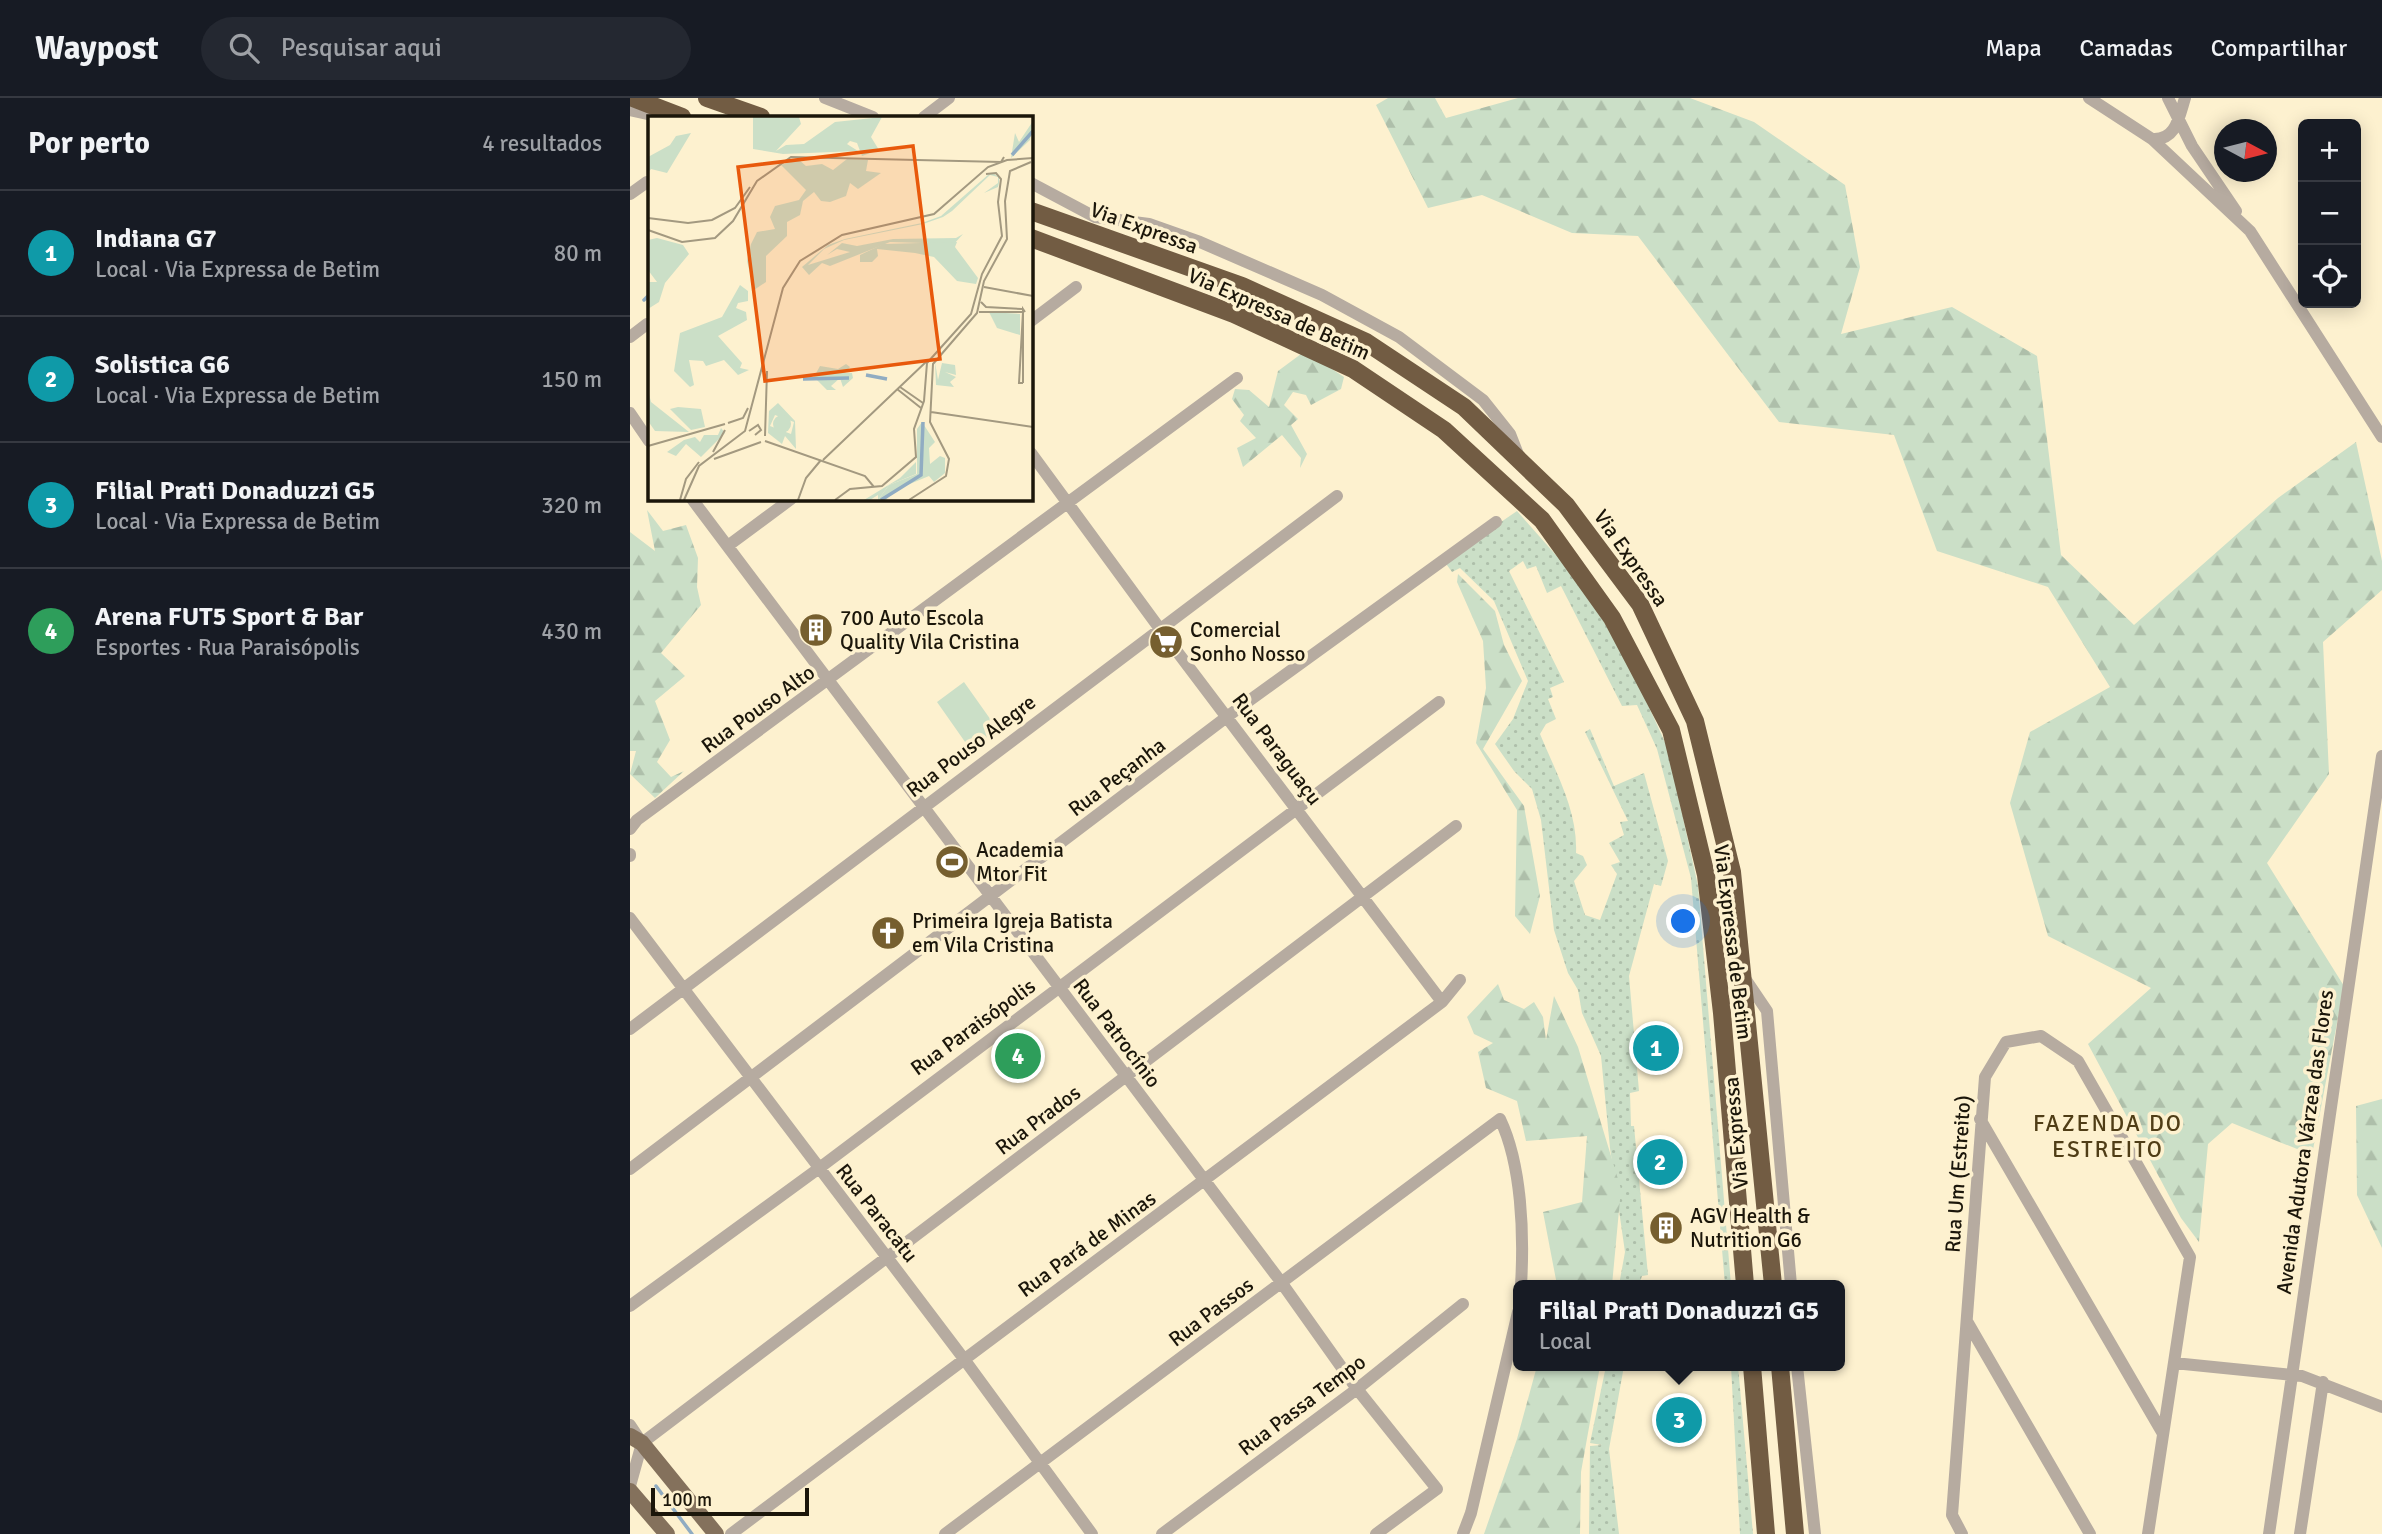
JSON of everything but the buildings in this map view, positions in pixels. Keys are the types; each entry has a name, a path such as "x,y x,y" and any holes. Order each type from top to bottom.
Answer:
{"highway":[{"path":"633,98 679,116"},
{"path":"711,99 758,116"},
{"name":"Via Expressa","path":"1032,211 1242,286 1366,342 1464,407 1566,505 1640,604 1695,721 1732,872 1773,1280"},
{"name":"Via Expressa de Betim","path":"1032,238 1234,314 1353,369 1444,430 1542,520 1612,618 1671,730 1706,875 1745,1280"},
{"path":"1752,1371 1766,1534"},
{"path":"1780,1371 1795,1534"}],"main road":[{"path":"636,1440 716,1534"},
{"path":"630,1488 667,1534"}],"street":[{"path":"825,98 870,116"},
{"path":"925,116 949,98"},
{"path":"2089,98 2151,139 2250,231"},
{"path":"2111,98 2111,113"},
{"path":"2168,98 2192,146 2382,437"},
{"path":"2151,139 2160,140 2170,135 2185,98"},
{"path":"630,110 657,116"},
{"path":"630,194 647,182"},
{"path":"1032,184 1096,217 1149,224 1200,242 1322,295 1399,337 1483,400 1510,434 1520,461"},
{"path":"1090,233 1149,224"},
{"path":"1032,320 1076,287"},
{"path":"630,337 647,324"},
{"name":"Rua Pouso Alto","path":"632,824 1237,378"},
{"path":"630,413 648,440"},
{"name":"Rua Paraguaçu","path":"1032,454 1160,629 1442,1002"},
{"name":"Rua Pouso Alegre","path":"630,1029 1337,496"},
{"name":"Rua Patrocínio","path":"693,500 1282,1282 1357,1389 1437,1489 1376,1534"},
{"path":"729,545 790,500"},
{"name":"Rua Peçanha","path":"630,1169 1228,716 1496,522"},
{"name":"Rua Paraisópolis","path":"630,1306 818,1169 1439,702"},
{"name":"Avenida Adutora Várzea das Flores","path":"2269,1534 2382,756"},
{"name":"Rua Prados","path":"636,1440 887,1257 1456,827"},
{"name":"Rua Paracatu","path":"630,918 964,1359 1092,1534"},
{"path":"1744,977 1767,1011 1791,1280"},
{"name":"Rua Pará de Minas","path":"731,1534 1442,1002 1460,980"},
{"name":"Rua Um (Estreito)","path":"1962,1534 1952,1515 1968,1322 1980,1119 1985,1077 2006,1042 2041,1036 2078,1061 2190,1257 2174,1363"},
{"name":"Rua Passos","path":"945,1534 1040,1466 1500,1119 1510,1140 1518,1188 1521,1280"},
{"path":"1980,1119 2162,1432"},
{"name":"Rua Passa Tempo","path":"1162,1534 1357,1389 1463,1304"},
{"path":"1968,1322 2090,1534"},
{"path":"1463,1534 1471,1513 1513,1333"},
{"path":"2148,1534 2174,1363 2323,1382 2382,1407"},
{"path":"1798,1371 1815,1534"},
{"path":"2301,1534 2323,1382"},
{"path":"630,1425 636,1440 630,1488"}],"green space":[{"path":"1388,98 1435,98 1446,118 1518,98 1690,98 1754,122 1845,185 1860,267 1841,334 1952,307 2037,356 2061,555 2134,625 2278,498 2356,442 2382,561 2382,590 2323,642 2329,774 2267,863 2344,986 2312,1155 2232,1123 2208,1144 2199,1242 2181,1218 2088,1044 2151,988 2048,936 2010,803 2030,732 2110,687 2048,587 1937,551 1894,435 1779,422 1638,236 1572,233 1482,195 1428,208 1376,105"},
{"path":"1301,354 1317,359 1344,377 1341,389 1311,405 1306,395 1293,392 1284,405 1298,419 1291,425 1307,454 1300,468 1301,458 1282,435 1243,467 1237,448 1256,438 1240,421 1244,415 1232,399 1235,389 1249,390 1269,407 1278,371"},
{"path":"647,510 663,531 686,525 698,558 697,587 701,605 661,653 685,676 655,701 670,740 657,762 671,777 684,771 655,798 630,774 636,751 630,751 630,532 655,551"},
{"path":"1517,511 1586,589 1639,685 1668,749 1698,886 1731,1280 1725,1280 1691,878 1657,749 1637,705 1622,706 1561,586 1547,593 1536,566 1527,569 1523,561 1509,571 1564,682 1550,688 1553,697 1548,699 1556,719 1546,724 1540,734 1570,807 1576,853 1583,856 1587,865 1574,881 1585,915 1600,920 1617,874 1611,865 1620,862 1609,843 1624,835 1620,822 1628,821 1585,732 1590,729 1614,786 1644,773 1668,861 1661,886 1654,884 1629,976 1639,1091 1630,1093 1631,1126 1634,1126 1648,1275 1642,1276 1641,1280 1620,1280 1625,1252 1610,1148 1601,1056 1582,1013 1578,990 1568,973 1554,930 1541,820 1532,789 1514,771 1495,744 1513,719 1528,681 1494,601 1460,568 1452,572 1444,561"},
{"path":"1458,574 1495,611 1504,645 1522,681 1483,749 1524,806 1540,896 1530,934 1515,916 1517,810 1476,743 1486,688 1483,641 1457,582"},
{"path":"964,682 998,730 970,749 937,702"},
{"path":"1498,984 1504,1000 1524,1009 1534,1002 1543,1017 1546,1040 1554,996 1578,1047 1621,1189 1612,1280 1556,1280 1543,1212 1582,1202 1587,1136 1526,1141 1517,1101 1486,1088 1478,1052 1493,1043 1474,1034 1467,1017"},
{"path":"1019,1030 1043,1063 1018,1081 994,1048"},
{"path":"2382,1099 2382,1248 2357,1195 2356,1106"},
{"path":"1536,1371 1599,1371 1581,1472 1580,1534 1484,1534 1517,1439"},
{"path":"1605,1371 1623,1371 1609,1449 1619,1534 1589,1534 1590,1446 1602,1445 1590,1443"},
{"path":"1731,1371 1738,1371 1753,1534 1740,1534"}],"waterway":[{"path":"644,300 648,296"},
{"path":"656,1486 692,1534"}],"place":[{"name":"700 Auto Escola Quality Vila Cristina","path":"816,630"},
{"name":"Comercial Sonho Nosso","path":"1166,642"},
{"name":"Academia Mtor Fit","path":"952,862"},
{"name":"Primeira Igreja Batista em Vila Cristina","path":"888,933"},
{"name":"Indiana G7","path":"1656,1048"},
{"name":"Arena FUT5 Sport & Bar","path":"1018,1056"},
{"name":"Solistica G6","path":"1660,1162"},
{"name":"AGV Health & Nutrition G6","path":"1666,1228"},
{"name":"Filial Prati Donaduzzi G5","path":"1679,1420"}],"district":[{"name":"FAZENDA DO ESTREITO","path":"2108,1136"}]}
